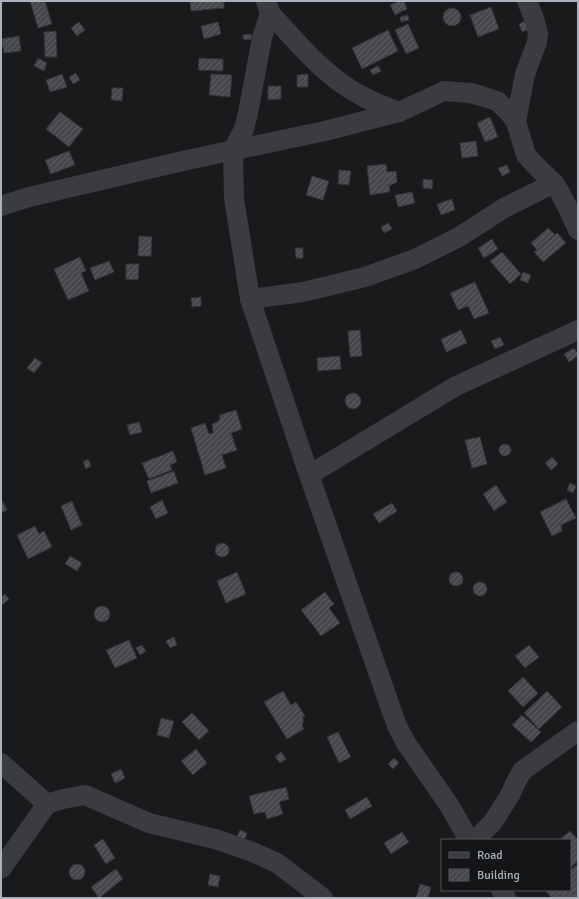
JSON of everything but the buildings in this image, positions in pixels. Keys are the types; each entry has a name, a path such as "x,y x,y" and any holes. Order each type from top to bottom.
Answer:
{"street":[{"path":"516,122 525,74 537,42 538,34 534,18 527,1"},
{"path":"268,7 316,61 341,83 360,95 399,112"},
{"path":"268,7 248,114 244,129 232,150 234,198 250,298 309,475 397,726 406,743 449,804 468,839"},
{"path":"2,203 232,150 324,131 399,112 444,91 470,93 497,101 508,111 516,122 526,155 554,183 578,230"},
{"path":"250,298 303,292 365,277 415,259 459,237 504,208 554,183"},
{"path":"309,475 456,386 578,330"},
{"path":"476,839 493,822 510,795 522,771 578,731"},
{"path":"1,763 47,804"},
{"path":"1,869 47,804 85,795 149,823 215,839 250,851 277,863 323,898"}]}
